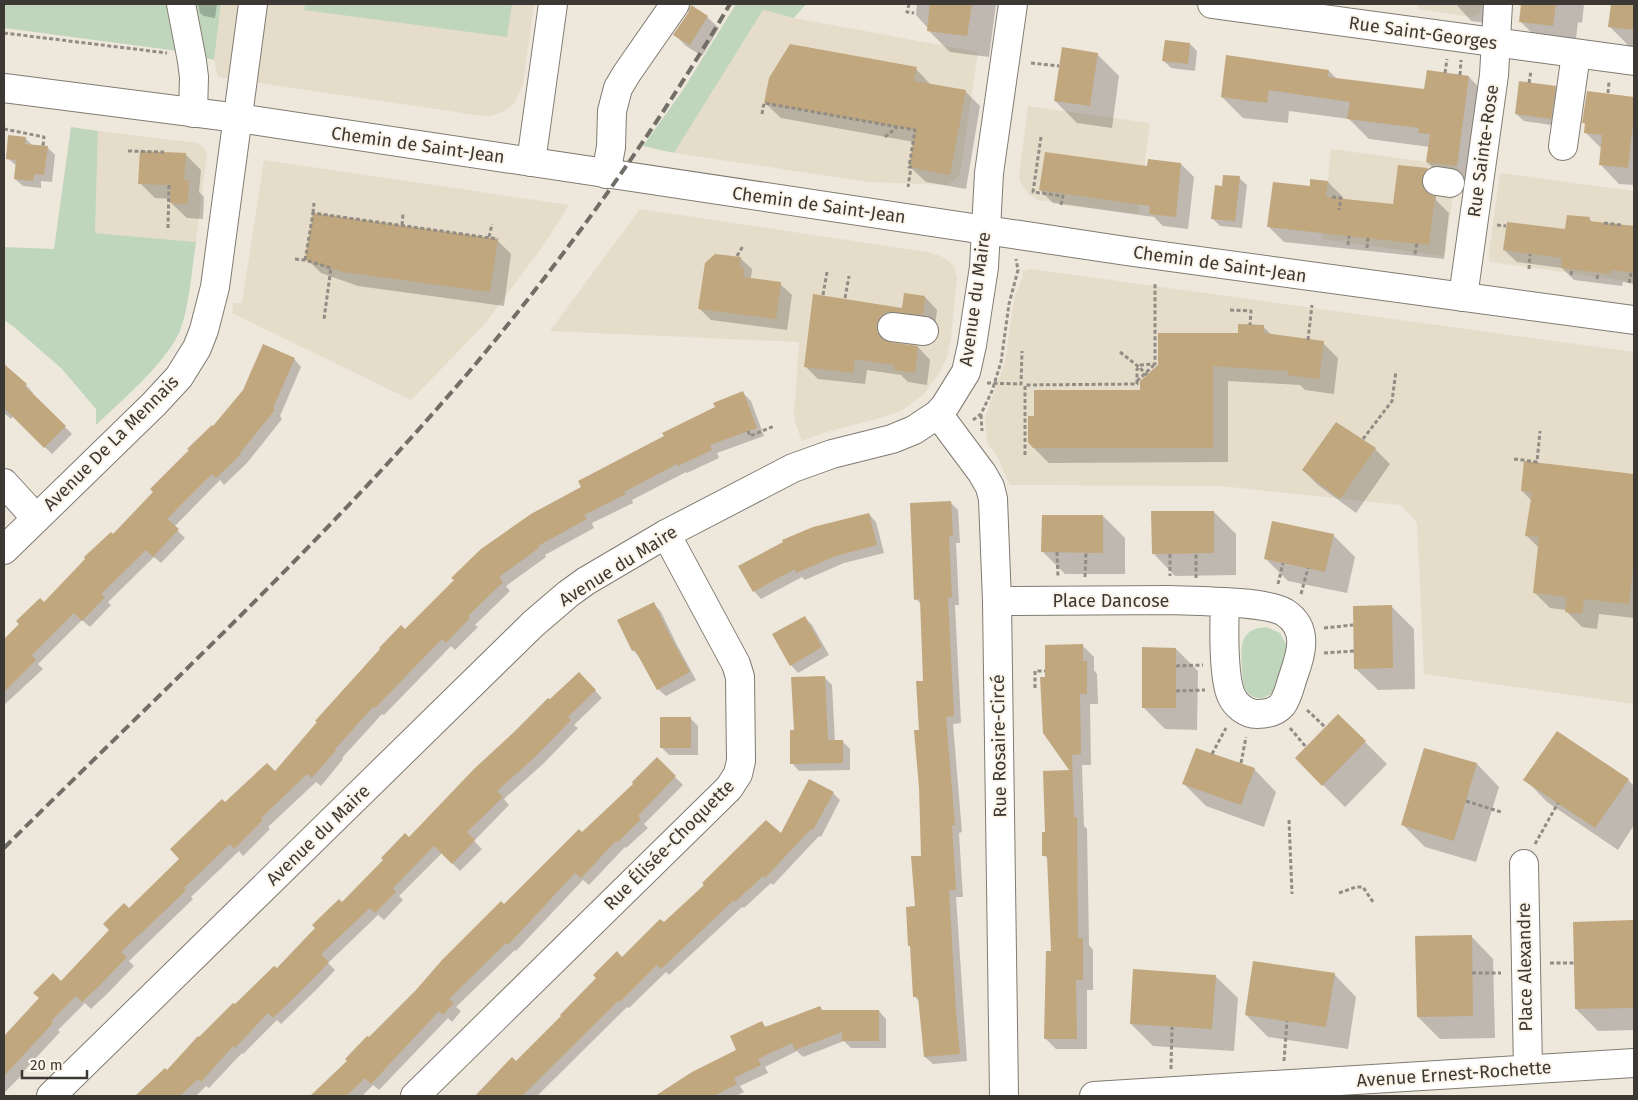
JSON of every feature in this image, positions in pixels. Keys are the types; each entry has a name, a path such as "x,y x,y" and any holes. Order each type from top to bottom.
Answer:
{"street":[{"name":"Avenue De La Mennais","path":"4,550 165,392 179,377 197,348 210,312 215,287 253,4"},
{"path":"531,162 553,4"},
{"path":"606,174 611,147 612,112 618,88 675,4"},
{"name":"Avenue du Maire","path":"52,1096 533,624 568,594 586,581 666,534 792,468 832,454 906,433 921,426 938,414 959,385 968,365 984,266 989,173 1013,4"},
{"name":"Rue Saint-Georges","path":"1212,4 1634,61"},
{"name":"Rue Sainte-Rose","path":"1463,297 1494,75 1498,4"},
{"path":"184,26 194,76 193,113"},
{"path":"1563,146 1576,54"},
{"name":"Chemin de Saint-Jean","path":"4,88 238,118 1126,251 1634,320"},
{"path":"892,327 924,331"},
{"name":"Rue Rosaire-Circé","path":"938,414 982,473 990,487 993,499 998,601 1004,1096"},
{"path":"4,483 36,518"},
{"name":"Rue Élisée-Choquette","path":"415,1096 729,788 738,774 741,761 740,677 736,664 666,534"},
{"name":"Place Dancose","path":"998,601 1170,600 1267,607 1285,613 1294,621 1302,640 1301,655 1288,692 1280,707 1267,714 1255,714 1239,706"},
{"path":"1225,603 1224,626 1228,682 1231,695 1239,706"},
{"name":"Place Alexandre","path":"1524,864 1528,1069"},
{"name":"Avenue Ernest-Rochette","path":"1094,1096 1634,1063"}],"path":[{"path":"909,4 907,12 914,13"},
{"path":"4,33 184,26"},
{"path":"1445,73 1447,56"},
{"path":"1460,75 1461,58"},
{"path":"1031,62 1059,66"},
{"path":"1530,83 1531,68"},
{"path":"1608,93 1610,78"},
{"path":"762,114 764,104 915,130 908,187"},
{"path":"885,137 897,127"},
{"path":"4,129 44,137 43,146"},
{"path":"1041,138 1033,192 1062,195 1061,205"},
{"path":"128,151 164,152"},
{"path":"168,228 169,185"},
{"path":"1332,197 1341,198 1339,210"},
{"path":"305,260 314,203"},
{"path":"313,213 498,239"},
{"path":"402,225 403,214"},
{"path":"1604,223 1621,225"},
{"path":"489,237 492,224"},
{"path":"1348,245 1349,236"},
{"path":"1367,248 1368,238"},
{"path":"1415,254 1417,244"},
{"path":"737,256 743,246"},
{"path":"1529,269 1530,254"},
{"path":"295,259 332,268 324,319"},
{"path":"1571,275 1572,269"},
{"name":"Avenue du Maire","path":"981,414 1001,362 1009,304 1018,270"},
{"path":"823,295 828,272"},
{"path":"1597,279 1598,272"},
{"path":"1629,283 1631,273"},
{"path":"845,298 849,276"},
{"path":"982,384 1137,384 1137,381 1155,364 1155,284"},
{"path":"1308,340 1312,305"},
{"path":"1230,310 1251,311 1250,325"},
{"path":"1022,350 1025,455"},
{"path":"1120,352 1146,374"},
{"path":"1137,381 1137,369 1141,365 1155,364"},
{"path":"1363,439 1392,401 1396,371"},
{"path":"1039,385 1039,390"},
{"path":"1094,385 1094,390"},
{"path":"967,422 981,414 982,433"},
{"path":"748,430 750,436 774,426"},
{"path":"1514,459 1537,462 1540,432"},
{"path":"1301,655 1354,651"},
{"path":"1035,688 1035,671 1045,672"},
{"path":"1212,754 1239,706"},
{"path":"1466,801 1501,812"},
{"path":"1524,864 1558,803"},
{"path":"1290,820 1292,894"},
{"path":"1339,893 1356,887 1363,887 1373,902"},
{"path":"1472,973 1525,972"},
{"path":"1284,1063 1286,1022"},
{"path":"1171,1070 1172,1027"}],"shaded area":[{"path":"221,4 534,4 523,85 515,102 508,109 492,116 483,116 218,77 214,60"},
{"path":"1418,4 1482,4 1479,13 1472,17 1417,9"},
{"path":"763,10 794,18 978,52 960,174 957,178 947,185 869,182 674,153"},
{"path":"1028,106 1150,123 1138,214 1038,200 1029,195 1020,182 1019,175"},
{"path":"98,131 198,143 204,148 207,153 196,242 95,233"},
{"path":"1331,149 1457,166 1445,254 1443,256 1322,239"},
{"path":"264,160 569,205 543,246 484,325 411,400 232,313 233,303 242,303"},
{"path":"1500,173 1634,191 1634,282 1491,262 1489,260 1489,252"},
{"path":"640,209 927,252 941,256 951,263 957,278 951,338 947,357 941,371 923,395 901,411 823,433 802,441 794,414 799,342 550,331"},
{"path":"1031,269 1634,352 1634,704 1424,674 1417,523 1401,505 1221,486 1010,485 998,458 987,442 985,417 1005,362 1015,294 1023,277 1023,271"}],"green space":[{"path":"4,4 221,4 214,60 178,51 4,28"},
{"path":"305,4 512,4 507,37 304,10"},
{"path":"736,4 806,4 794,18 763,10 674,153 643,146 683,90"},
{"path":"71,127 98,131 95,233 196,242 188,301 179,333 153,370 96,425 96,409 62,369 4,320 4,247 54,249"},
{"path":"1266,627 1280,633 1288,648 1282,675 1276,689 1266,697 1258,698 1250,695 1244,687 1241,654 1243,641 1250,631"}],"building":[{"path":"930,4 972,4 967,36 927,31"},
{"path":"1521,4 1556,4 1553,26 1519,22"},
{"path":"1611,4 1634,4 1634,30 1608,27"},
{"path":"691,5 708,16 690,45 673,35 688,13"},
{"path":"1165,40 1190,43 1188,64 1162,61"},
{"path":"790,44 917,67 914,81 966,90 950,175 909,167 915,130 764,103 769,78"},
{"path":"1062,47 1098,53 1090,106 1054,101"},
{"path":"1226,55 1329,70 1328,77 1424,89 1427,70 1469,76 1457,166 1426,162 1430,134 1418,133 1419,128 1347,119 1350,102 1269,90 1267,103 1221,97"},
{"path":"1519,81 1556,86 1551,119 1515,114"},
{"path":"1587,91 1634,97 1634,115 1628,168 1599,165 1602,135 1584,133 1585,123 1582,123"},
{"path":"8,135 26,137 25,144 48,146 44,175 34,174 33,181 14,179 16,160 6,159"},
{"path":"140,151 186,153 184,180 189,180 188,204 170,203 171,185 138,184"},
{"path":"1045,152 1147,166 1148,159 1181,163 1176,217 1149,214 1150,206 1039,190"},
{"path":"1398,165 1428,168 1422,179 1422,186 1427,193 1435,196 1429,245 1267,227 1273,182 1310,186 1310,179 1328,181 1326,197 1393,204"},
{"path":"1223,175 1240,176 1235,221 1211,219 1215,185 1222,186"},
{"path":"313,213 498,239 490,292 343,272 305,260"},
{"path":"1567,215 1590,217 1589,221 1634,226 1634,273 1611,270 1610,274 1561,268 1562,258 1503,250 1507,222 1565,229"},
{"path":"715,254 741,257 740,266 744,269 743,277 781,282 776,319 698,309 705,263"},
{"path":"904,293 925,296 923,315 886,312 879,318 876,326 878,334 883,340 918,346 915,373 894,370 895,365 855,359 853,373 804,367 813,294 902,308"},
{"path":"1238,324 1264,325 1264,333 1324,341 1319,379 1288,375 1288,371 1213,366 1213,448 1033,448 1028,442 1028,416 1034,416 1034,390 1140,390 1140,381 1158,365 1158,333 1238,333"},
{"path":"263,344 295,358 273,408 275,410 241,454 216,478 212,474 167,519 179,529 153,557 146,550 101,594 105,597 82,621 74,613 32,655 36,660 4,692 4,639 19,624 16,621 40,598 44,602 85,559 84,557 111,532 113,534 153,492 150,489 189,450 187,449 213,426 243,390"},
{"path":"4,364 27,384 25,386 66,426 44,448 4,408"},
{"path":"743,391 757,428 710,445 712,450 678,466 677,464 624,492 626,494 584,515 587,519 538,546 539,548 499,577 503,582 468,616 470,618 446,643 442,639 375,708 373,707 312,778 307,774 261,818 263,820 234,849 230,844 184,888 186,890 121,952 127,957 82,1002 76,996 51,1021 53,1023 4,1076 4,1036 39,998 33,993 53,973 61,981 109,930 103,924 124,903 129,908 179,859 170,849 222,799 225,802 267,763 275,771 317,722 315,721 379,648 401,625 405,629 454,580 451,578 481,549 531,514 581,487 578,481 664,436 662,433 715,407 713,403"},
{"path":"1336,422 1376,448 1340,499 1302,470"},
{"path":"1524,461 1634,474 1634,559 1629,604 1584,599 1582,614 1565,612 1567,597 1533,593 1539,537 1525,536 1532,492 1521,491"},
{"path":"951,501 953,536 949,536 952,597 948,598 954,716 946,717 955,825 952,825 956,890 949,890 960,1054 924,1057 918,997 913,997 906,907 915,906 911,856 921,856 919,788 914,730 919,730 916,681 923,681 920,599 914,600 910,503"},
{"path":"1151,511 1214,511 1214,553 1152,554"},
{"path":"869,513 877,545 836,556 796,573 795,569 753,592 738,566 783,542 782,540 813,527"},
{"path":"1042,515 1103,515 1103,553 1041,552"},
{"path":"1272,521 1334,534 1325,572 1264,559"},
{"path":"654,602 690,672 657,690 635,650 632,651 617,620"},
{"path":"1392,605 1393,668 1354,669 1353,606"},
{"path":"805,616 822,647 790,666 772,634"},
{"path":"1083,644 1083,661 1087,661 1087,694 1080,694 1081,754 1072,755 1074,817 1077,817 1078,938 1083,938 1083,980 1076,980 1077,1039 1044,1039 1046,951 1051,951 1047,856 1042,856 1042,832 1045,832 1043,771 1069,770 1043,733 1040,677 1045,677 1045,645"},
{"path":"1142,647 1176,648 1176,708 1142,708"},
{"path":"579,672 596,690 568,717 571,720 536,756 497,791 503,797 467,832 475,840 452,864 434,846 393,888 396,892 375,913 370,908 321,954 329,962 311,981 273,1018 268,1013 235,1048 233,1046 201,1082 198,1079 180,1096 135,1096 165,1068 167,1070 198,1036 233,1003 235,1004 274,966 277,968 315,928 312,925 339,899 342,902 383,860 381,858 405,833 409,837 474,769 548,698 550,699"},
{"path":"825,676 828,740 843,740 843,763 790,764 790,730 794,730 791,677"},
{"path":"1338,714 1366,741 1322,786 1295,758"},
{"path":"660,717 691,717 691,748 660,748"},
{"path":"1557,731 1629,779 1595,828 1523,780"},
{"path":"1196,748 1255,768 1241,805 1182,784"},
{"path":"1424,748 1477,763 1454,841 1401,825"},
{"path":"657,757 676,776 638,816 641,819 618,842 616,841 581,878 575,873 508,945 506,943 449,999 454,1003 443,1015 439,1011 371,1084 365,1078 346,1096 310,1096 347,1061 345,1059 367,1036 369,1037 416,990 442,960 501,901 504,904 579,829 582,832 633,784 632,782"},
{"path":"809,779 834,792 813,830 811,829 765,878 763,876 735,902 734,900 661,969 657,965 522,1096 475,1096 512,1057 516,1061 561,1016 596,978 593,975 617,951 622,957 660,919 664,922 704,885 702,883 766,820 781,833"},
{"path":"1633,920 1634,1008 1575,1009 1573,922"},
{"path":"1472,935 1473,1016 1417,1017 1415,936"},
{"path":"1253,961 1335,973 1326,1027 1245,1015"},
{"path":"1133,969 1216,975 1212,1029 1130,1024"},
{"path":"820,1006 822,1010 879,1010 879,1041 842,1041 842,1032 795,1050 792,1043 758,1059 761,1065 734,1078 737,1084 714,1096 655,1096 692,1072 736,1050 730,1036 762,1021 765,1027"}],"railway":[{"path":"4,848 303,552 362,491 474,366 610,190 672,98 730,4"}]}
